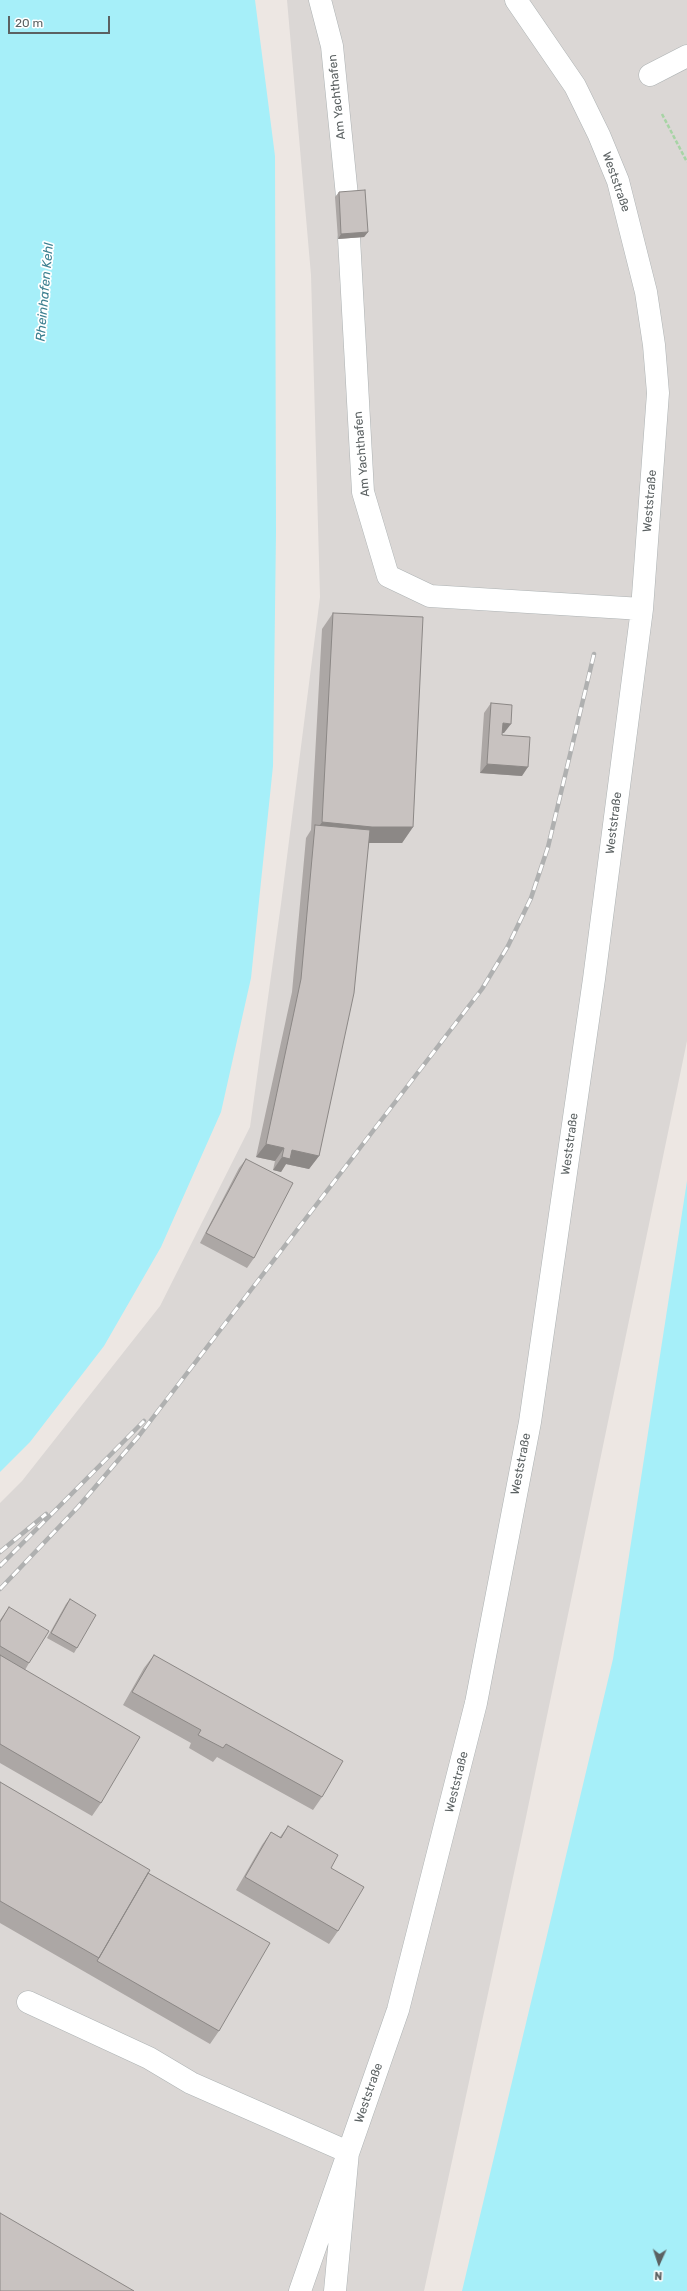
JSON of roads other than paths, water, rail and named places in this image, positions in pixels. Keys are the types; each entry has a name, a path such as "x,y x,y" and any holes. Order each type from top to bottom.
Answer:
{"street":[{"name":"Am Yachthafen","path":"320,0 332,46 347,196"},
{"name":"Weststraße","path":"300,2291 398,2010 444,1834 476,1703 527,1438 594,979 642,609 658,393 654,345 646,292 618,181 599,135 575,86 516,0"},
{"path":"650,75 687,56"},
{"name":"Am Yachthafen","path":"349,238 363,492 388,576 430,596 642,609"},
{"path":"28,2002 149,2058 191,2083 348,2152 335,2291"}],"water":[{"name":"Rheinhafen Kehl","path":"0,0 255,0 275,156 276,532 273,766 251,978 221,1112 161,1247 104,1346 30,1442 0,1472"},
{"path":"687,1181 687,2291 462,2291 613,1659"}],"railway":[{"path":"0,1589 78,1507 138,1437 482,989 508,946 531,898 548,847 594,654"},
{"path":"0,1566 144,1421"},
{"path":"0,1552 46,1514"}]}
